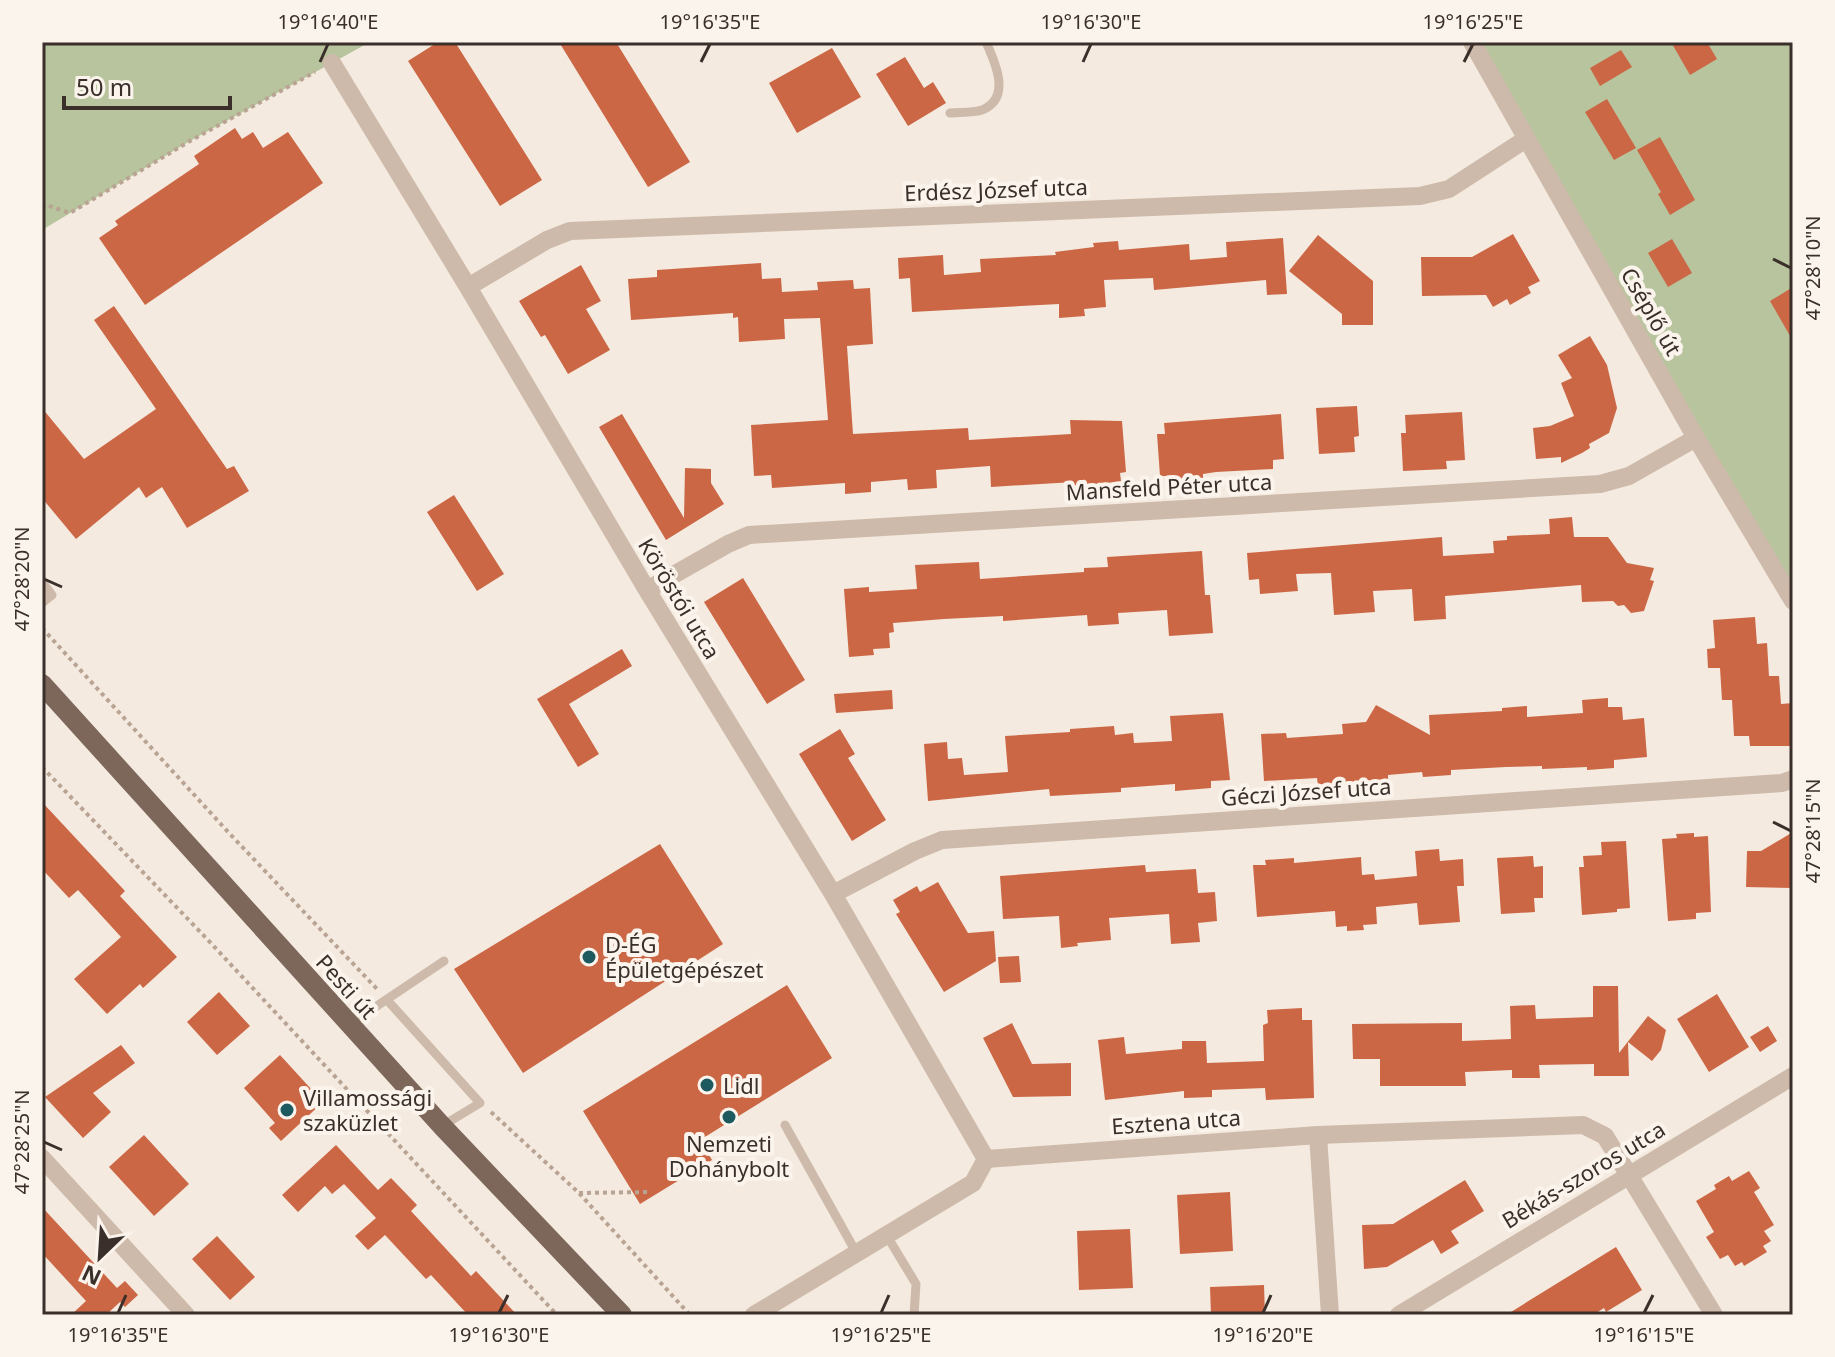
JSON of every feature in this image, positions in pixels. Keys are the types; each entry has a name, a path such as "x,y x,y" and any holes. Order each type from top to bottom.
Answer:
{"main road":[{"name":"Pesti út","path":"42,684 442,1126 622,1315"}],"street":[{"name":"Cséplő út","path":"1472,42 1696,438 1793,601"},
{"name":"Köröstói utca","path":"332,63 833,894 986,1159"},
{"name":"Erdész József utca","path":"468,287 547,240 570,231 1420,196 1449,189 1526,139"},
{"name":"Mansfeld Péter utca","path":"647,590 749,535 1600,484 1629,476 1696,438"},
{"name":"Géczi József utca","path":"833,894 902,857 942,840 1766,784 1793,779"},
{"name":"Békás-szoros utca","path":"1399,1315 1793,1076"},
{"name":"Esztena utca","path":"986,1159 1318,1135 1583,1125 1605,1136 1714,1315"},
{"path":"1318,1135 1330,1315"},
{"path":"42,1158 186,1315"},
{"path":"762,1313 973,1183 986,1159"}],"lane":[{"path":"950,113 983,109 994,100 1000,87 997,67 986,42"},
{"path":"42,582 52,595 42,603"},
{"path":"350,1024 444,961"},
{"path":"388,1001 480,1103 442,1126"},
{"path":"785,1125 857,1254"},
{"path":"887,1236 916,1284 914,1315"}],"path":[{"path":"42,208 46,205 70,213 190,141 332,63"},
{"path":"42,628 218,822 388,1001"},
{"path":"42,767 208,940 557,1315"},
{"path":"480,1103 579,1193 690,1315"},
{"path":"579,1193 648,1192"}],"green space":[{"path":"370,42 190,141 42,230 42,44"},
{"path":"1474,42 1793,42 1793,601"}],"building":[{"path":"438,42 455,42 542,180 500,206 408,61"},
{"path":"559,42 616,42 690,162 648,187"},
{"path":"1671,42 1707,42 1717,59 1690,75"},
{"path":"832,48 861,97 797,133 769,83"},
{"path":"1621,50 1632,67 1600,86 1590,68"},
{"path":"905,57 924,88 933,82 946,103 908,126 876,74"},
{"path":"1607,99 1636,148 1614,160 1585,112"},
{"path":"235,128 242,139 253,132 263,148 288,132 323,183 145,305 99,238 118,225 115,221 199,164 194,156"},
{"path":"1660,137 1695,200 1670,215 1637,150"},
{"path":"1513,234 1540,281 1528,287 1531,293 1510,305 1507,299 1493,307 1486,295 1422,296 1421,257 1472,257"},
{"path":"1318,235 1373,281 1373,325 1342,325 1342,314 1289,271"},
{"path":"1283,238 1287,294 1267,295 1266,280 1154,290 1153,278 1104,280 1106,307 1084,309 1085,316 1059,318 1059,304 912,312 910,278 899,279 898,258 943,255 944,275 981,272 980,259 1056,255 1055,252 1094,247 1093,243 1118,241 1119,250 1189,244 1190,260 1227,257 1226,242"},
{"path":"1672,239 1692,273 1668,287 1648,253"},
{"path":"761,263 762,279 781,278 782,292 818,290 817,282 853,280 854,289 870,288 873,344 847,346 853,434 968,428 969,440 1071,434 1070,420 1122,421 1126,472 1120,473 1121,481 1074,486 1074,482 991,487 990,466 936,470 937,488 908,490 907,479 871,482 871,492 845,494 845,483 772,488 771,475 754,476 751,425 828,420 820,318 784,319 785,339 739,342 738,317 733,318 733,313 631,320 628,279 657,277 657,270"},
{"path":"581,265 601,301 586,309 610,350 568,374 545,335 541,337 519,301"},
{"path":"1793,287 1793,341 1770,301"},
{"path":"114,306 227,469 234,466 249,491 187,528 162,487 146,498 139,487 76,539 42,498 42,408 84,459 156,409 94,320"},
{"path":"1590,336 1607,365 1617,408 1609,433 1589,444 1590,448 1582,453 1561,463 1561,457 1536,459 1533,428 1550,426 1574,416 1561,383 1572,378 1558,355"},
{"path":"1357,406 1359,436 1354,437 1355,452 1319,454 1316,408"},
{"path":"1462,412 1465,460 1446,461 1447,469 1403,471 1401,433 1406,433 1405,415"},
{"path":"622,414 684,518 685,468 711,469 711,483 724,504 666,540 599,427"},
{"path":"1281,414 1284,459 1273,460 1273,469 1216,472 1203,474 1203,478 1172,480 1171,476 1160,476 1157,434 1165,434 1164,423"},
{"path":"454,495 504,574 477,591 427,512"},
{"path":"1572,517 1574,537 1608,537 1627,563 1654,568 1650,580 1654,581 1644,611 1631,613 1624,605 1618,606 1613,601 1582,602 1581,585 1445,596 1446,619 1414,621 1412,589 1373,591 1375,612 1334,615 1331,573 1296,574 1298,591 1260,594 1259,579 1249,580 1247,553 1442,537 1443,556 1494,553 1493,541 1507,540 1507,536 1550,534 1549,519"},
{"path":"1202,551 1205,595 1210,595 1213,633 1169,636 1167,610 1118,613 1119,624 1088,626 1087,615 1003,621 1003,616 944,619 893,623 894,632 889,633 890,648 873,649 874,655 849,657 844,589 869,587 869,592 917,589 915,565 979,562 980,579 1084,572 1084,568 1108,567 1107,557"},
{"path":"743,578 805,680 767,704 704,602"},
{"path":"1755,617 1757,644 1767,643 1769,676 1779,676 1781,704 1793,703 1793,746 1750,746 1749,736 1734,736 1732,700 1722,700 1720,668 1708,668 1707,649 1715,648 1713,620"},
{"path":"622,649 632,666 569,704 599,754 578,767 537,699"},
{"path":"892,690 893,709 836,713 834,694"},
{"path":"1608,698 1608,707 1622,707 1623,720 1644,718 1647,757 1614,760 1614,768 1587,770 1587,767 1542,769 1542,766 1451,770 1451,775 1423,777 1422,772 1388,775 1388,781 1318,785 1317,778 1264,781 1261,734 1286,733 1287,738 1343,734 1342,724 1366,722 1376,705 1430,735 1429,715 1502,711 1502,708 1527,706 1527,717 1583,713 1582,700"},
{"path":"1223,713 1230,780 1211,781 1211,788 1175,791 1175,784 1121,788 1121,792 1050,796 1049,789 928,801 924,744 947,742 948,759 962,758 964,775 1008,772 1005,736 1114,726 1115,735 1133,733 1134,743 1172,741 1170,716"},
{"path":"840,729 855,754 848,758 886,820 852,841 799,754"},
{"path":"42,802 125,891 120,896 177,957 143,988 140,984 107,1014 74,979 121,937 78,890 69,898 42,869"},
{"path":"1793,832 1793,888 1746,887 1747,851 1761,851"},
{"path":"1694,833 1694,837 1708,836 1711,912 1696,913 1696,919 1668,921 1662,839"},
{"path":"1626,841 1630,908 1582,915 1579,867 1584,867 1583,856 1602,855 1601,842"},
{"name":"D-ÉG Épületgépészet","path":"660,844 723,944 523,1073 454,969"},
{"path":"1439,849 1440,861 1463,859 1464,886 1457,886 1460,922 1419,925 1417,903 1376,907 1377,924 1363,925 1364,930 1347,931 1347,926 1336,927 1335,911 1257,917 1253,865 1266,865 1265,860 1294,858 1294,863 1361,857 1362,875 1374,874 1375,880 1417,876 1415,851"},
{"path":"1533,856 1534,867 1543,866 1543,898 1534,898 1535,912 1501,914 1497,858"},
{"path":"1145,865 1146,872 1196,869 1198,893 1215,892 1217,921 1198,923 1200,942 1171,944 1169,914 1109,918 1111,940 1077,943 1078,946 1061,948 1059,916 1003,919 1000,876"},
{"path":"938,882 968,933 994,931 996,961 944,992 896,914 900,912 893,900 917,886 920,892"},
{"path":"1019,956 1021,982 1000,983 998,957"},
{"name":"Lidl","path":"787,985 832,1058 700,1140 712,1160 640,1204 583,1111"},
{"path":"1593,986 1618,986 1619,1053 1648,1016 1666,1030 1661,1050 1652,1061 1628,1042 1629,1076 1594,1076 1594,1064 1539,1065 1540,1078 1512,1078 1512,1070 1465,1072 1466,1086 1380,1086 1380,1059 1353,1059 1352,1024 1462,1023 1462,1041 1511,1039 1510,1006 1535,1005 1536,1019 1593,1017"},
{"path":"219,992 250,1026 217,1055 187,1022"},
{"path":"1717,994 1749,1047 1709,1072 1677,1019"},
{"path":"1302,1008 1302,1020 1312,1020 1314,1098 1266,1100 1265,1088 1212,1090 1212,1097 1184,1098 1184,1091 1105,1100 1098,1040 1124,1037 1126,1054 1182,1049 1182,1041 1206,1041 1207,1063 1264,1061 1263,1025 1268,1023 1267,1010"},
{"path":"1012,1023 1032,1064 1071,1063 1071,1096 1013,1097 983,1038"},
{"path":"1768,1026 1777,1041 1760,1052 1750,1037"},
{"path":"121,1045 135,1063 93,1093 111,1112 83,1138 45,1097"},
{"path":"280,1055 323,1102 281,1141 269,1128 275,1123 244,1088"},
{"path":"144,1135 189,1184 154,1216 109,1167"},
{"path":"336,1145 378,1190 391,1178 417,1205 411,1211 471,1276 476,1271 517,1315 468,1315 431,1275 426,1279 385,1235 368,1250 355,1236 376,1218 344,1184 332,1194 325,1186 298,1212 282,1195"},
{"path":"1749,1171 1760,1188 1754,1192 1774,1225 1764,1231 1771,1241 1763,1246 1767,1252 1744,1266 1742,1262 1735,1266 1728,1255 1720,1259 1706,1237 1714,1232 1696,1201 1716,1189 1714,1185 1729,1176 1732,1181"},
{"path":"1465,1180 1484,1211 1451,1231 1459,1243 1441,1254 1433,1240 1387,1267 1364,1269 1362,1225 1393,1224"},
{"path":"1230,1192 1233,1251 1180,1254 1177,1195"},
{"path":"42,1207 117,1288 125,1281 138,1295 125,1307 120,1302 106,1315 71,1315 86,1301 42,1253"},
{"path":"1130,1229 1133,1288 1079,1290 1077,1231"},
{"path":"217,1236 255,1277 230,1300 192,1259"},
{"path":"1616,1247 1642,1290 1606,1312 1604,1308 1593,1315 1506,1315"},
{"path":"1264,1285 1265,1315 1211,1315 1210,1287"}],"place":[{"name":"D-ÉG Épületgépészet","path":"589,957"},
{"name":"Lidl","path":"707,1085"},
{"name":"Villamossági szaküzlet","path":"287,1110"},
{"name":"Nemzeti Dohánybolt","path":"729,1117"}]}
